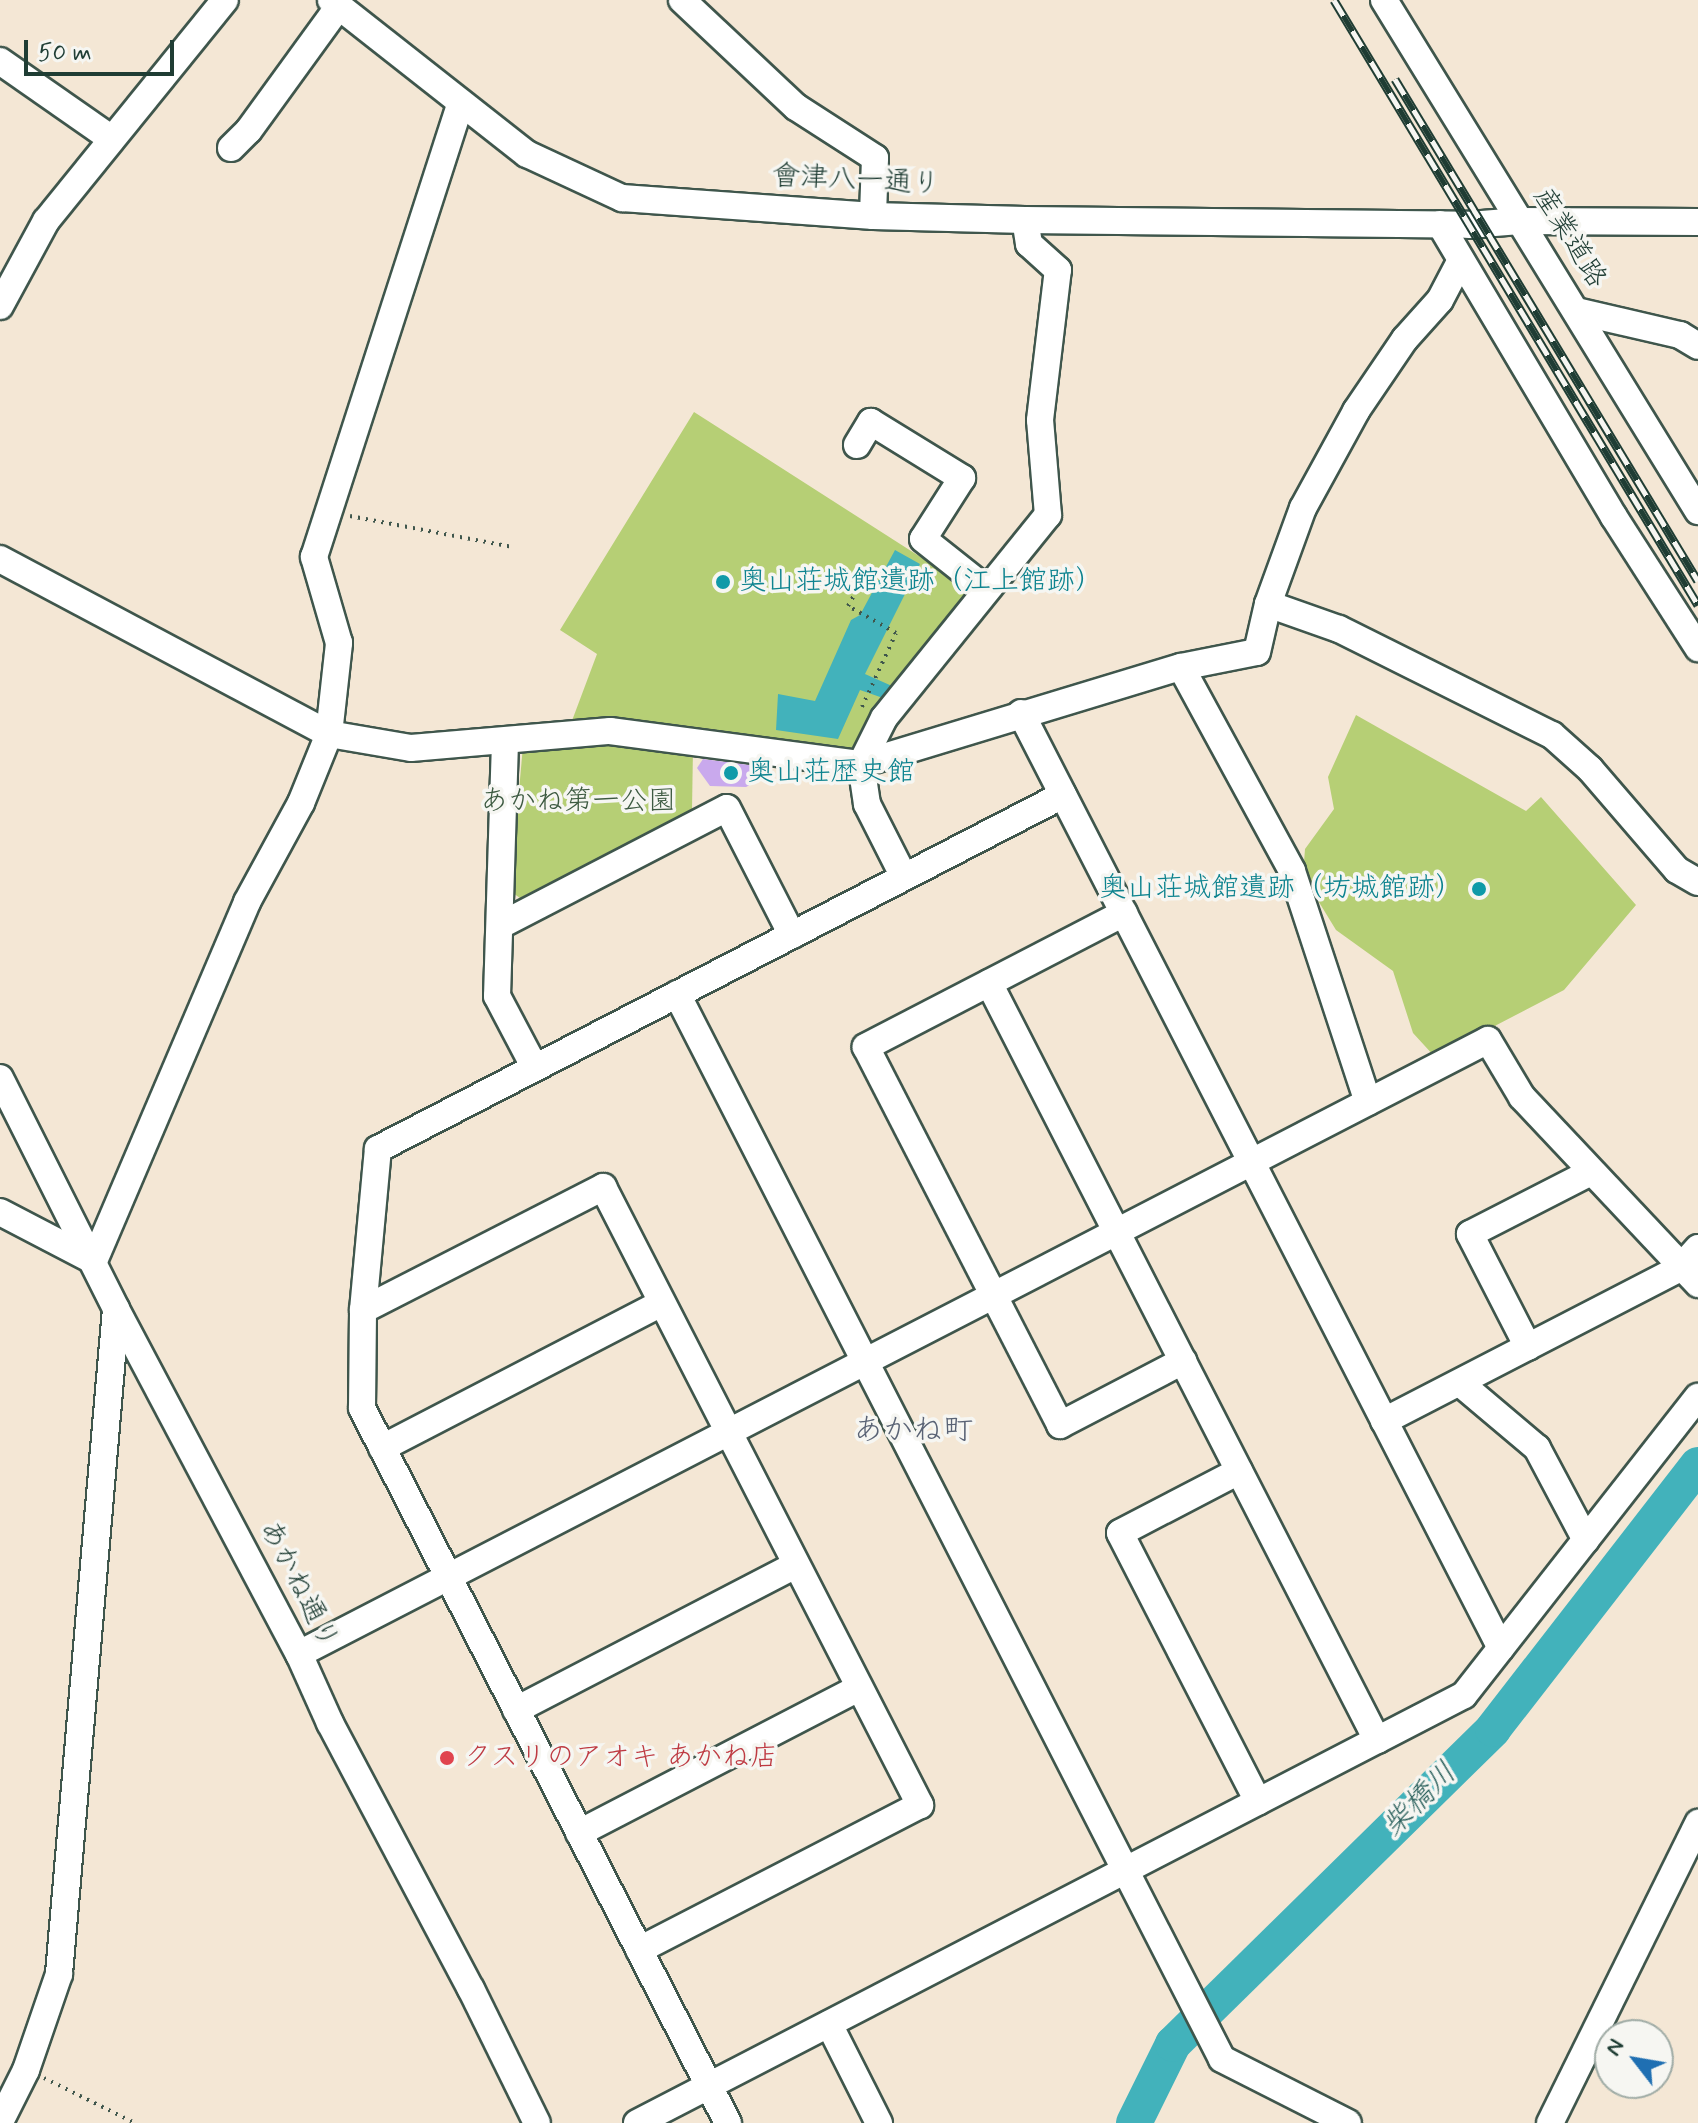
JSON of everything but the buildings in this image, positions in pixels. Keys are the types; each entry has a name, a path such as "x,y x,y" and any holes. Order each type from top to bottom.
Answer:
{"street":[{"path":"0,306 46,221 225,0"},
{"path":"682,0 796,107 875,158 873,216"},
{"name":"産業道路","path":"1384,0 1698,511"},
{"path":"231,148 249,130 335,3"},
{"name":"會津八一通り","path":"335,3 527,154 622,198 873,216 1025,220 1440,224 1698,222"},
{"path":"0,61 112,139"},
{"path":"0,1212 94,1261 247,902 301,803 329,734 339,643 314,557 461,103"},
{"path":"904,877 867,804 861,764 884,718 1048,515 1040,420 1058,270 1029,244 1025,220"},
{"path":"1440,224 1614,517 1698,648"},
{"path":"0,559 329,734 411,748 610,731 861,764 1181,667 1257,652 1268,604 1303,508 1356,411 1405,339 1440,300 1461,260"},
{"path":"1576,311 1680,335 1698,346"},
{"path":"857,445 871,422 962,478 923,539 986,589"},
{"path":"1268,604 1339,629 1552,735 1590,769 1677,870 1698,882"},
{"path":"1181,667 1292,871 1368,1102"},
{"path":"1021,713 1501,1648"},
{"path":"505,742 497,996 535,1068"},
{"path":"728,2123 362,1408 363,1310 378,1149 1063,795"},
{"path":"501,925 727,808 792,935"},
{"path":"1124,913 866,1047 1060,1425 1183,1361"},
{"path":"989,983 1377,1740"},
{"path":"677,994 1222,2059 1348,2123"},
{"path":"299,1654 1488,1040 1522,1097 1689,1276"},
{"name":"あかね通り","path":"0,1078 116,1309 299,1654 330,1723 471,1989 537,2123"},
{"path":"1528,1347 1470,1234 1591,1172"},
{"path":"363,1310 603,1187 920,1805 639,1950"},
{"path":"1384,1421 1528,1347 1689,1276 1698,1248"},
{"path":"382,1448 662,1303"},
{"path":"0,2122 26,2070 59,1974 116,1309"},
{"path":"1460,1383 1537,1448 1586,1540"},
{"path":"637,2123 1464,1695 1698,1397"},
{"path":"1239,1471 1120,1533 1258,1802"},
{"path":"516,1710 796,1565"},
{"path":"579,1833 859,1688"},
{"path":"1550,2123 1698,1823"},
{"path":"829,2024 879,2123"}],"path":[{"path":"328,512 512,547"},
{"path":"856,720 896,633 848,606 870,567"},
{"path":"26,2070 135,2123"}],"green space":[{"path":"694,412 972,590 848,754 570,726 597,654 560,630"},
{"path":"1356,715 1526,811 1541,797 1636,905 1564,990 1435,1057 1413,1033 1393,971 1336,930 1303,876 1305,849 1334,809 1328,777"},
{"name":"あかね第一公園","path":"619,739 693,748 692,810 520,898 510,891 523,746"}],"water":[{"path":"895,550 920,564 865,674 892,686 883,698 860,690 838,739 776,730 778,694 815,701 851,620 860,615"}],"waterway":[{"name":"柴橋川","path":"1134,2123 1173,2044 1493,1729 1698,1465"}],"railway":[{"path":"1334,0 1698,605"},
{"path":"1395,79 1698,581"}],"place":[{"name":"奥山荘城館遺跡（江上館跡）","path":"723,582"},
{"name":"奥山荘歴史館","path":"731,773"},
{"name":"奥山荘城館遺跡（坊城館跡）","path":"1479,889"},
{"name":"クスリのアオキ あかね店","path":"447,1758"}],"district":[{"name":"あかね町","path":"913,1431"}]}
